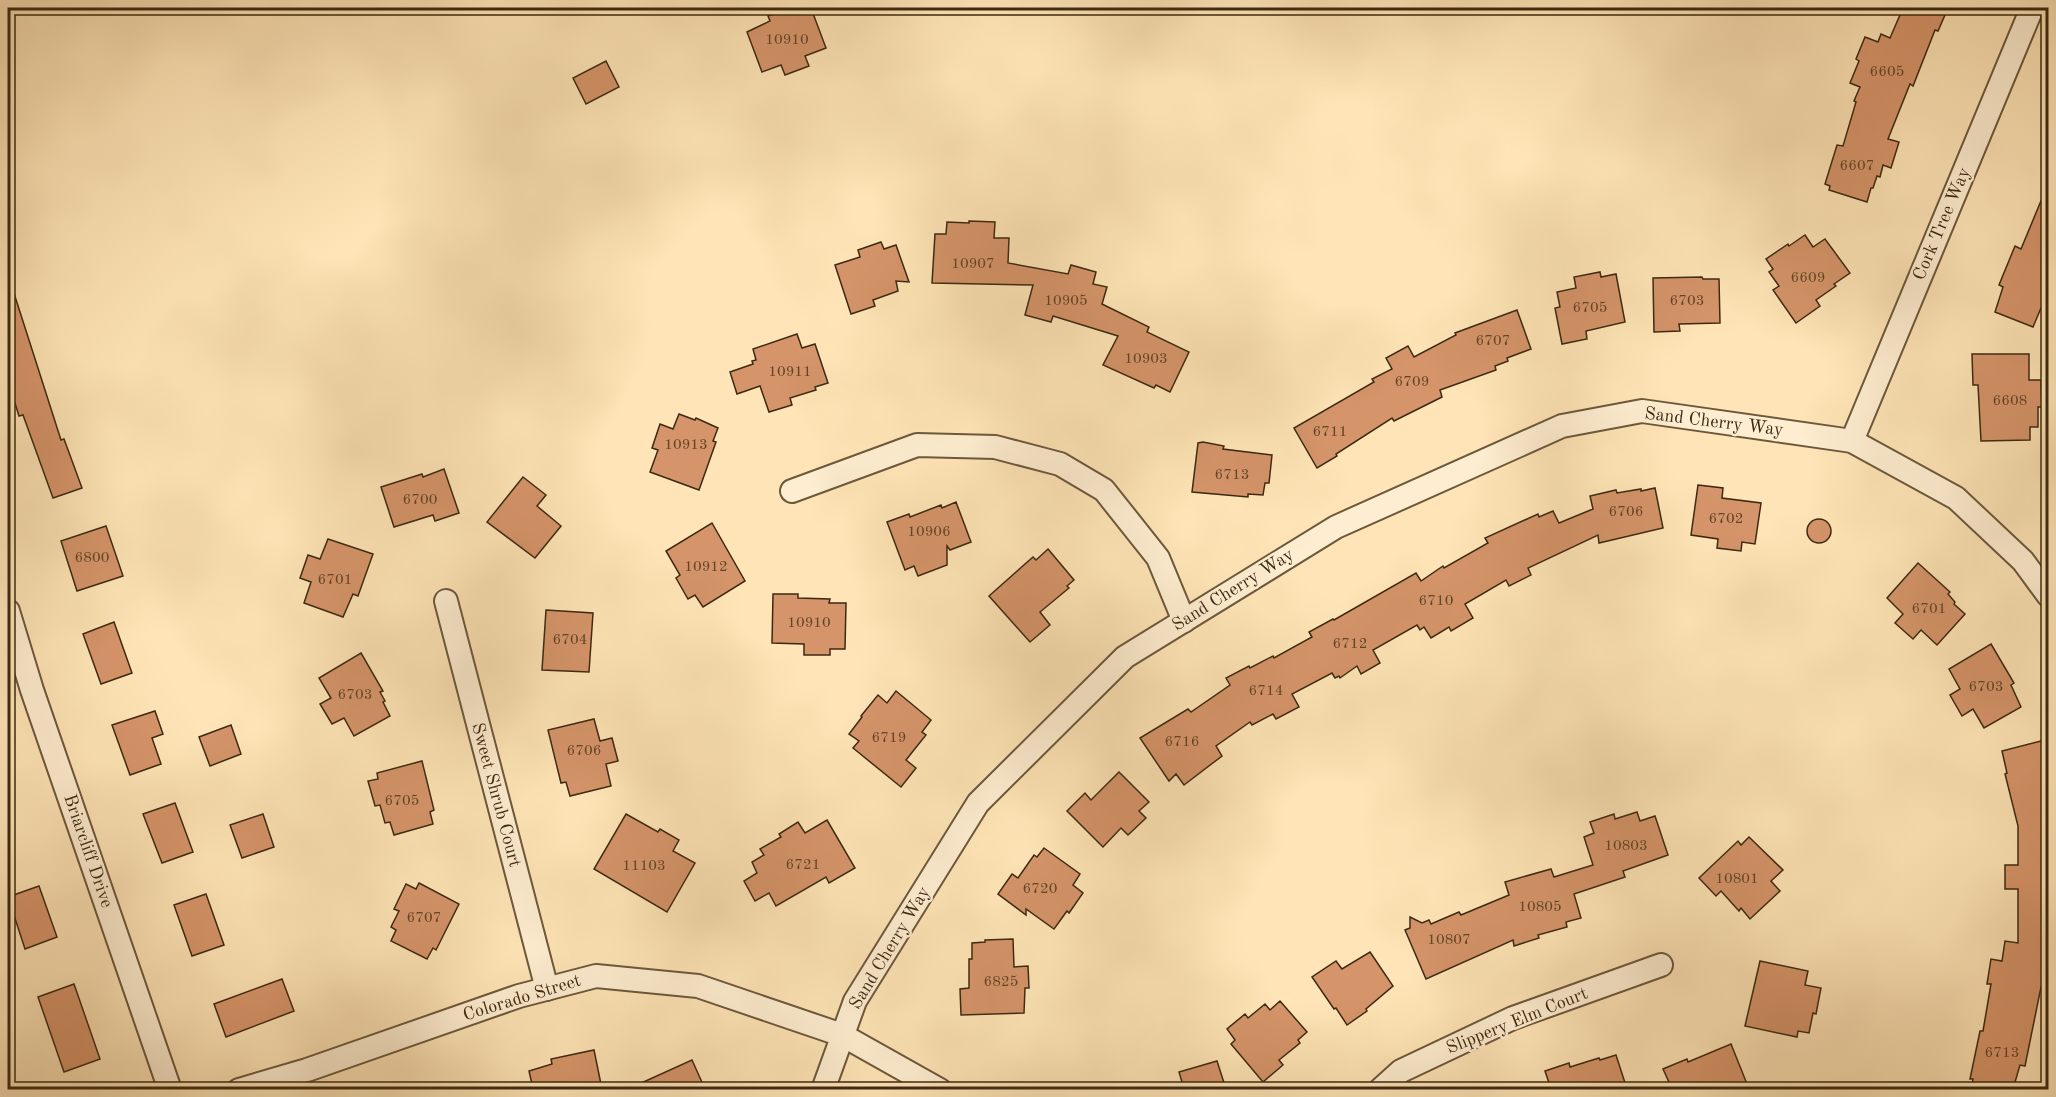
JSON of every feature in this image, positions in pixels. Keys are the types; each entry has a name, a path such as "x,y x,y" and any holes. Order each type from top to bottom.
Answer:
{"street":[{"name":"Cork Tree Way","path":"1852,441 2032,8"},
{"name":"Sand Cherry Way","path":"822,1089 855,1001 978,803 1125,657 1336,527 1562,426 1642,411 1852,441"},
{"path":"1852,441 1956,498 2023,561 2049,595"},
{"path":"792,491 917,445 996,447 1060,464 1104,490 1145,541 1158,558 1184,621"},
{"name":"Sweet Shrub Court","path":"446,601 547,989"},
{"name":"Briarcliff Drive","path":"8,611 36,701 170,1089"},
{"name":"Slippery Elm Court","path":"1380,1089 1401,1071 1513,1018 1661,965"},
{"name":"Colorado Street","path":"239,1089 307,1070 519,996 596,976 698,986 842,1035 940,1089"}],"building":[{"path":"792,8 811,8 826,48 805,56 809,66 785,75 781,65 762,72 747,32 770,21 768,16"},
{"path":"1903,8 1948,8 1938,31 1935,30 1913,86 1910,84 1888,139 1899,142 1891,168 1883,165 1880,177 1877,176 1867,202 1829,190 1830,186 1825,184 1837,145 1843,146 1856,102 1854,101 1860,87 1850,83 1865,37 1878,42 1881,34 1890,38"},
{"path":"606,61 619,87 586,104 573,78"},
{"path":"2048,184 2049,311 2041,308 2033,327 1995,312 2003,287 1999,285 2015,246 2021,249"},
{"path":"969,221 995,222 994,238 1009,238 1008,263 1068,274 1071,265 1096,272 1093,284 1107,287 1102,304 1149,327 1147,332 1189,352 1170,392 1156,385 1154,388 1103,365 1118,336 1053,316 1051,322 1025,315 1033,285 932,283 935,234 946,234 947,222 969,223"},
{"path":"1805,235 1813,247 1825,239 1850,273 1816,300 1820,306 1796,323 1773,290 1779,286 1769,272 1773,269 1766,259"},
{"path":"881,242 884,249 896,245 909,282 896,281 898,291 873,300 875,306 851,314 835,265 860,257 858,250"},
{"path":"1600,272 1601,277 1616,274 1625,322 1586,331 1587,339 1562,344 1555,308 1560,307 1557,292 1576,288 1574,277"},
{"path":"1702,277 1703,279 1719,279 1720,323 1679,324 1680,331 1654,332 1653,278"},
{"path":"12,287 61,440 64,439 82,488 53,498 23,415 19,416 8,381 8,288"},
{"path":"1517,310 1531,349 1507,358 1508,361 1495,366 1496,370 1440,390 1442,397 1394,421 1392,418 1317,468 1294,428 1374,382 1372,379 1392,369 1386,358 1408,346 1414,357 1456,335 1455,333"},
{"path":"797,334 802,348 815,344 828,383 815,387 816,390 790,398 792,405 769,412 760,386 737,394 730,372 753,364 752,361 756,360 753,349"},
{"path":"1972,354 2029,354 2029,380 2041,380 2042,407 2038,407 2038,427 2030,427 2030,440 1981,441 1978,385 1973,385"},
{"path":"679,414 695,420 696,418 718,428 713,441 716,442 699,490 650,472 658,450 652,448 660,424 673,429"},
{"path":"1198,443 1224,446 1223,449 1272,455 1269,483 1265,483 1263,495 1248,494 1248,497 1192,492"},
{"path":"444,469 459,513 435,521 433,515 394,527 381,487 422,474 423,477"},
{"path":"523,477 546,495 537,506 561,526 535,558 487,522"},
{"path":"1698,485 1723,488 1722,498 1761,503 1755,544 1742,542 1741,551 1717,548 1718,539 1691,535"},
{"path":"1655,488 1663,528 1599,543 1598,535 1528,568 1531,575 1509,586 1506,580 1465,604 1473,618 1451,631 1449,627 1431,638 1424,627 1420,630 1417,625 1373,650 1380,663 1361,674 1357,666 1340,678 1339,676 1335,678 1332,673 1292,694 1299,707 1276,719 1273,714 1252,725 1250,722 1216,746 1222,756 1184,785 1176,774 1169,781 1140,738 1188,709 1191,712 1230,685 1226,678 1273,656 1274,658 1312,637 1309,632 1416,573 1421,581 1443,566 1444,568 1488,543 1485,538 1538,514 1539,517 1553,511 1559,523 1593,509 1590,496 1616,490 1617,493"},
{"path":"956,502 971,542 950,550 947,546 947,565 918,576 914,566 905,570 887,522 909,514 910,517 941,505 942,508"},
{"path":"1819,519 1827,523 1831,531 1827,539 1819,543 1811,539 1807,531 1811,523"},
{"path":"712,523 745,581 703,607 695,595 688,599 676,578 680,575 666,551"},
{"path":"106,526 123,576 77,591 61,541"},
{"path":"328,539 373,554 358,596 353,594 343,617 304,603 311,582 300,578 308,555 320,559"},
{"path":"1048,549 1074,580 1067,586 1069,588 1040,612 1050,625 1030,642 989,596 1033,557 1036,560"},
{"path":"1918,563 1950,592 1948,594 1955,602 1954,604 1965,614 1937,645 1921,630 1913,639 1895,623 1903,614 1887,598"},
{"path":"773,594 798,594 798,598 830,599 829,603 846,603 845,649 830,649 830,655 804,655 804,644 772,643"},
{"path":"546,610 593,613 589,672 542,670"},
{"path":"114,622 132,673 101,684 83,634"},
{"path":"1991,644 2014,683 2011,685 2021,707 1984,728 1973,709 1962,716 1950,695 1960,689 1949,669"},
{"path":"361,653 383,691 380,692 390,716 354,736 344,718 332,724 320,704 331,698 319,678"},
{"path":"896,691 931,720 922,732 926,735 906,760 916,768 901,787 853,748 859,741 849,734 878,695 887,703"},
{"path":"155,711 163,734 152,738 161,764 130,775 112,725"},
{"path":"594,719 600,741 612,738 618,761 606,764 611,786 570,796 566,782 561,783 548,730"},
{"path":"231,725 241,754 210,766 199,737"},
{"path":"2049,739 2049,970 2046,970 2043,987 2041,987 2025,1066 2020,1065 2013,1089 1971,1089 1973,1079 1970,1079 1980,1031 1983,1031 1991,984 1987,984 1991,959 2002,961 2005,941 2018,943 2018,889 2005,889 2005,865 2018,865 2018,826 2005,774 2007,773 2002,751"},
{"path":"422,761 434,810 430,812 433,824 394,835 390,822 385,823 380,805 375,806 368,781 378,779 377,773"},
{"path":"1119,772 1149,802 1139,811 1146,818 1128,835 1121,828 1103,847 1067,811 1085,793 1091,800"},
{"path":"175,803 193,852 162,863 143,814"},
{"path":"1637,812 1640,821 1655,816 1668,855 1623,871 1625,877 1574,894 1581,918 1566,922 1567,927 1538,935 1539,938 1514,946 1513,940 1426,979 1405,930 1410,928 1410,917 1422,923 1429,920 1431,924 1459,912 1461,915 1509,895 1505,882 1551,869 1554,877 1593,865 1584,837 1594,833 1590,822 1614,814 1615,819"},
{"path":"263,814 274,847 242,858 230,825"},
{"path":"626,814 658,832 660,829 679,840 673,851 695,863 667,912 594,869"},
{"path":"827,820 855,868 829,883 826,877 776,906 769,893 755,901 744,881 757,873 752,862 764,855 760,849 781,837 779,834 798,822 805,833"},
{"path":"1749,837 1783,870 1771,881 1780,891 1750,919 1741,908 1739,911 1721,891 1716,896 1699,878 1738,841 1741,845"},
{"path":"1044,848 1080,874 1073,885 1083,893 1054,929 1026,909 1026,915 998,894 1012,874 1018,878 1034,855 1037,857"},
{"path":"419,883 459,904 436,950 433,948 427,959 391,941 396,930 391,927 399,911 394,909 406,884 416,889"},
{"path":"39,886 57,937 25,949 8,897"},
{"path":"206,894 224,945 192,956 174,905"},
{"path":"1013,939 1014,967 1028,966 1029,988 1025,988 1024,1013 961,1015 960,989 969,988 969,959 972,959 972,943"},
{"path":"1370,952 1393,986 1366,1009 1367,1011 1347,1025 1312,977 1336,961 1342,969"},
{"path":"1760,961 1808,971 1805,985 1821,988 1816,1014 1813,1013 1809,1033 1798,1031 1797,1037 1745,1026"},
{"path":"282,979 294,1011 226,1037 214,1004"},
{"path":"74,984 100,1059 64,1072 38,997"},
{"path":"1280,1001 1307,1032 1298,1040 1300,1043 1279,1060 1283,1065 1263,1082 1231,1044 1235,1040 1227,1029 1245,1014 1248,1018 1265,1004 1270,1010"},
{"path":"1731,1044 1749,1089 1672,1089 1663,1069 1687,1059 1688,1062"},
{"path":"594,1050 602,1089 533,1089 529,1071 552,1064 551,1059"},
{"path":"1616,1055 1627,1089 1551,1089 1545,1071 1569,1063 1570,1067"},
{"path":"692,1060 705,1089 628,1089"},
{"path":"1217,1061 1226,1089 1184,1089 1179,1072"}]}
